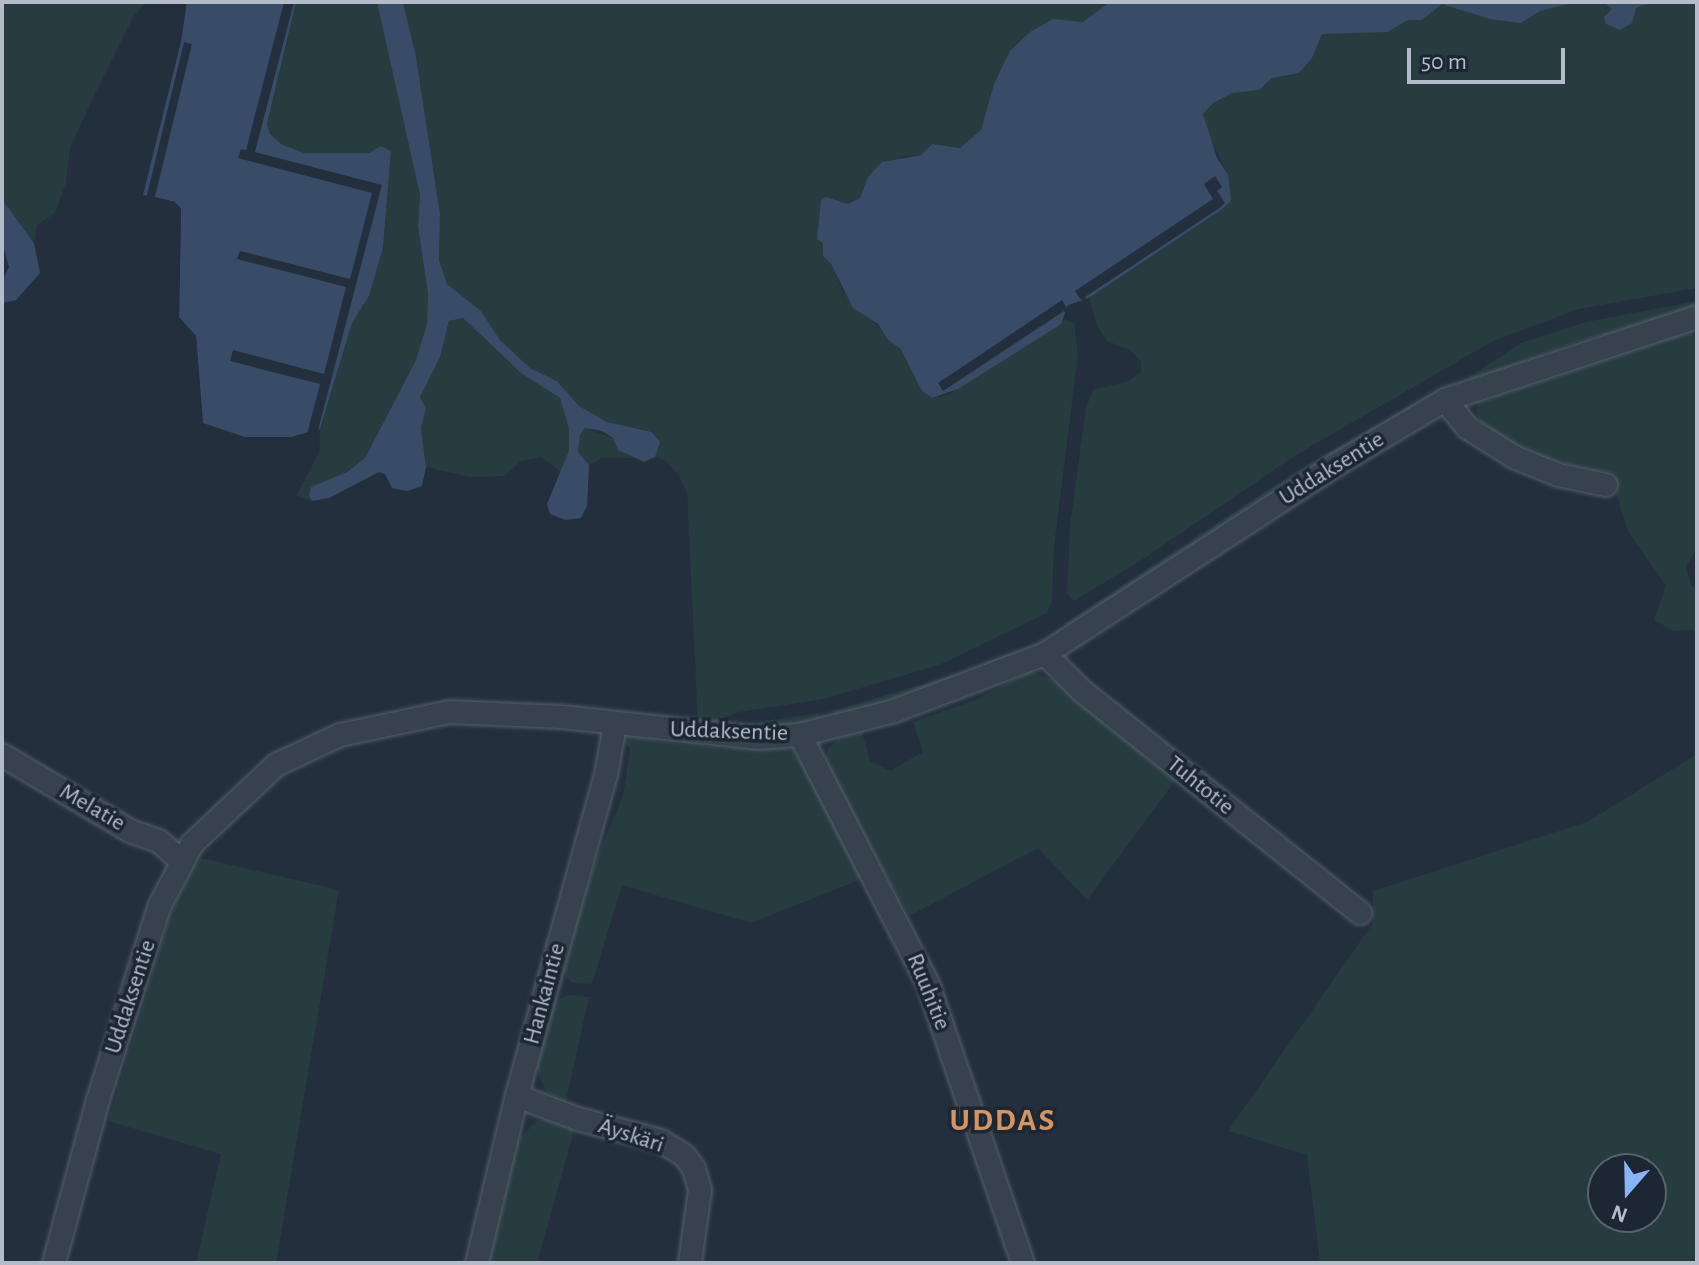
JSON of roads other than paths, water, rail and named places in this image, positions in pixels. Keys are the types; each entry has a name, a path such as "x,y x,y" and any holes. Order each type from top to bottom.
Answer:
{"street":[{"name":"Uddaksentie","path":"54,1263 98,1100 160,905 180,860 221,813 276,765 340,735 450,712 505,712 757,738 800,735 921,702 1045,654 1336,465 1445,400 1697,317"},
{"path":"1445,400 1468,428 1514,457 1558,475 1606,485"},
{"name":"Tuhtotie","path":"1045,654 1082,691 1360,913"},
{"name":"Hankaintie","path":"477,1263 517,1096 606,775 615,725"},
{"name":"Ruuhitie","path":"800,735 928,984 1023,1263"},
{"name":"Melatie","path":"2,755 130,831 159,841 180,860"},
{"name":"Äyskäri","path":"517,1096 578,1119 661,1141 685,1156 694,1169 700,1190 690,1263"}],"water":[{"path":"187,2 296,2 267,124 270,134 281,144 304,153 369,153 381,146 391,151 383,248 369,296 352,323 320,429 291,437 245,437 203,423 196,336 179,318 181,209 175,202 143,195 181,42"},
{"path":"377,2 403,2 416,57 440,214 439,260 447,284 481,311 500,340 530,368 557,381 579,406 607,422 652,432 660,442 655,457 644,462 618,450 613,438 602,431 585,428 580,435 578,452 589,465 587,506 581,518 566,520 550,514 547,504 569,451 569,429 560,398 521,373 463,318 449,321 440,357 420,397 426,408 421,428 426,467 422,486 407,491 392,488 385,474 379,472 329,498 312,501 309,495 311,487 347,472 365,458 416,360 427,324 428,294 418,226 420,195"},
{"path":"1110,2 1596,2 1568,4 1540,11 1521,23 1490,19 1442,4 1422,20 1408,20 1387,32 1322,34 1312,58 1299,73 1272,78 1259,90 1232,93 1213,103 1203,114 1217,158 1228,174 1231,201 1089,298 1068,305 1061,324 958,389 932,398 922,391 900,348 888,340 878,324 853,308 831,264 823,256 823,243 817,239 821,200 826,197 848,204 860,198 868,177 882,162 921,155 932,144 960,148 981,130 994,84 1010,51 1030,32 1053,19 1083,22"},
{"path":"1603,2 1653,2 1636,8 1632,23 1620,30 1606,24 1604,17 1612,9"},
{"path":"2,199 34,243 40,273 16,300 2,303 2,282 9,267 2,242"}],"district":[{"name":"UDDAS","path":"1003,1120"}]}
